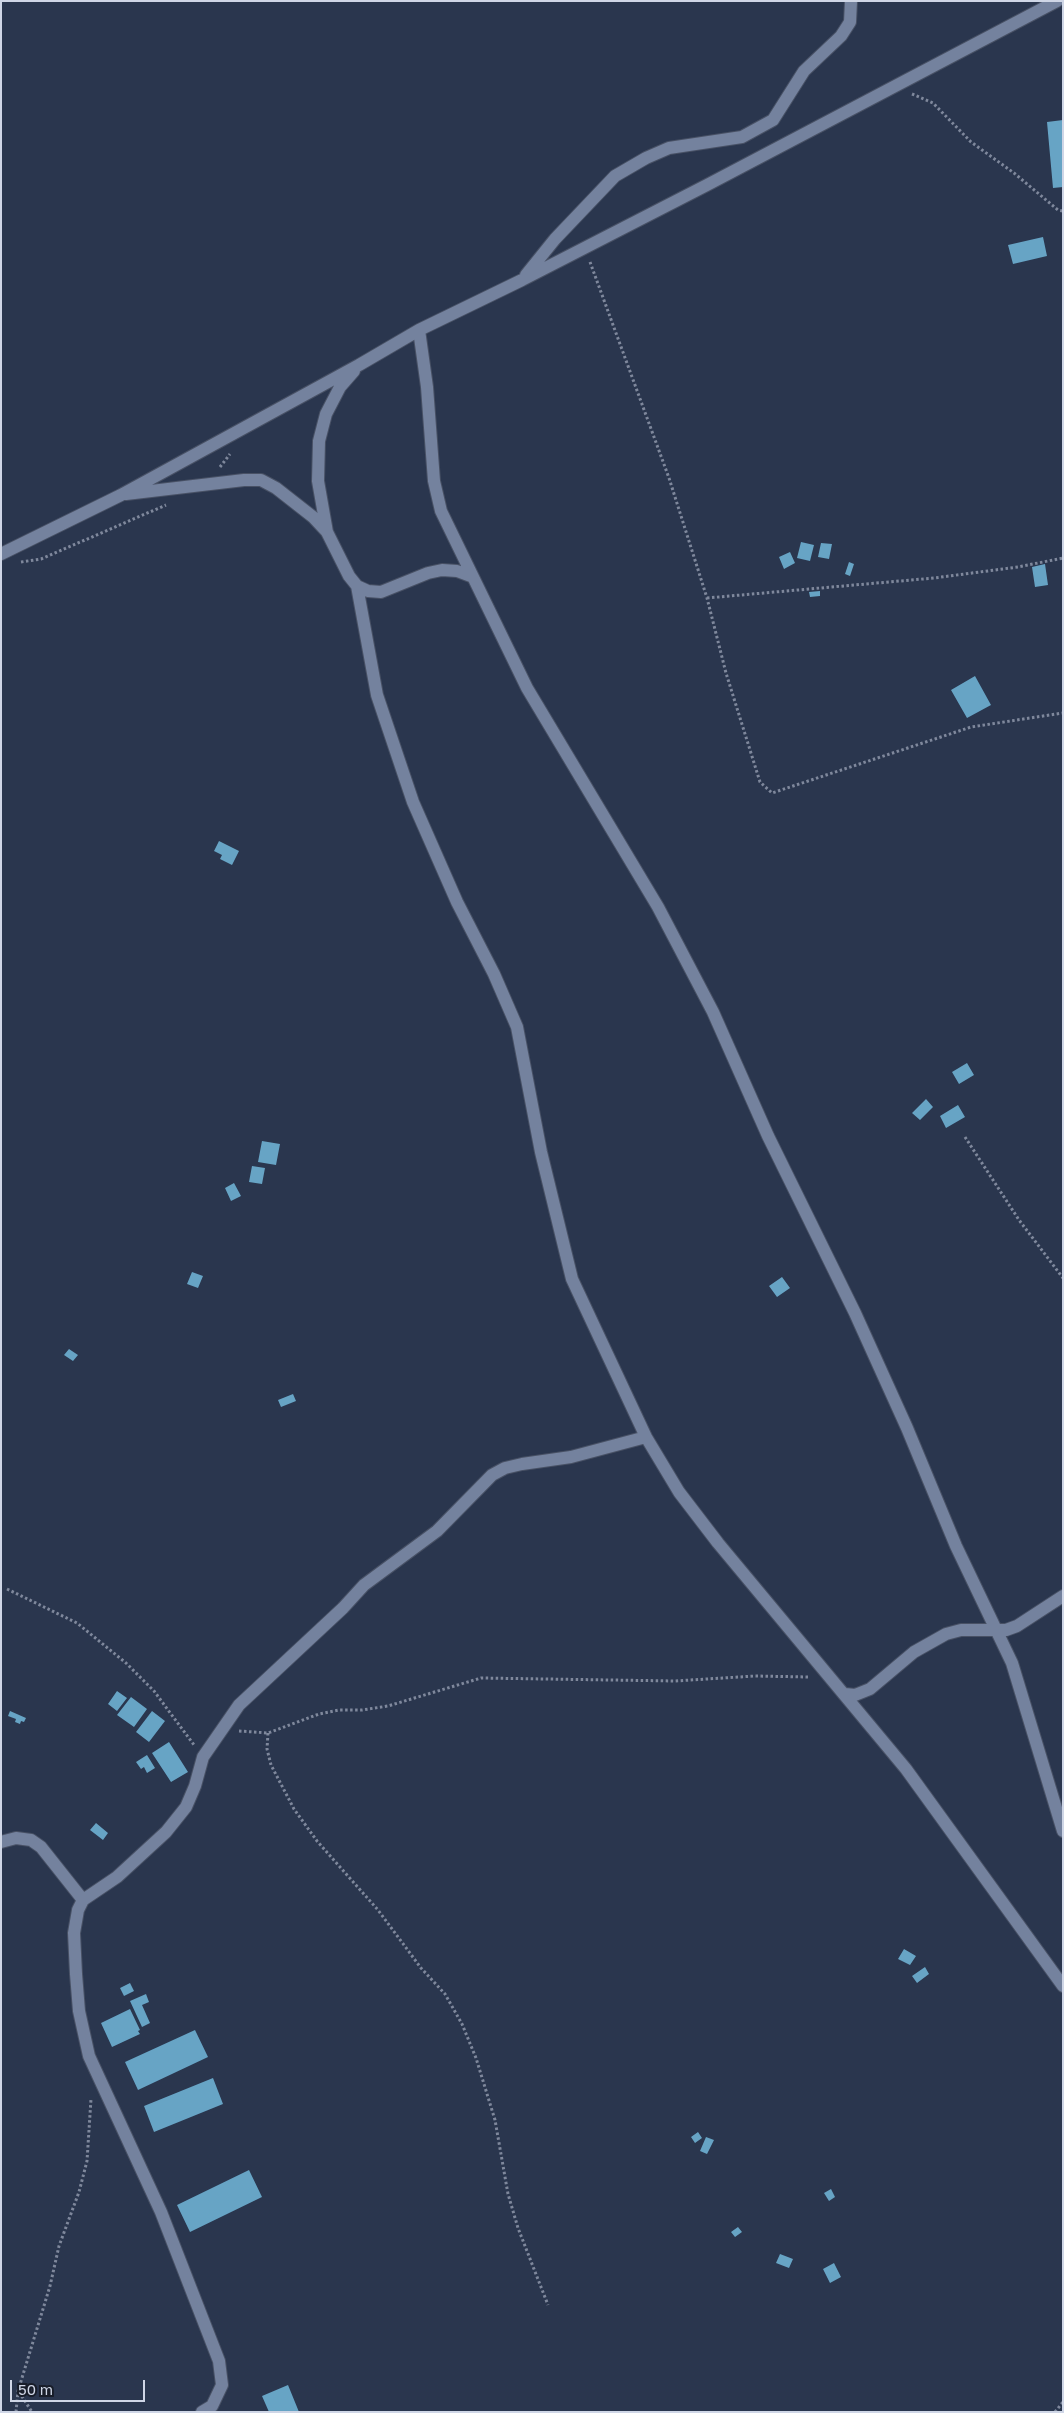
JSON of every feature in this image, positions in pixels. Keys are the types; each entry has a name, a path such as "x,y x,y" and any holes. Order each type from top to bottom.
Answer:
{"street":[{"path":"522,280 561,233 615,176 646,158 669,148 742,138 773,120 804,71 841,36 850,22 851,1"},
{"path":"1,554 121,495 359,365 419,330 522,280 1057,1"},
{"path":"419,330 427,387 434,481 441,511 527,688 658,907 713,1012 768,1136 855,1313 908,1428 956,1546 1012,1663 1063,1831"},
{"path":"359,365 340,387 326,414 318,441 318,481 327,532 349,576 357,586 368,591 381,592 428,573 442,570 457,571 473,577"},
{"path":"121,495 244,480 261,480 293,500 327,532"},
{"path":"357,586 377,695 413,802 457,902 494,974 517,1027 541,1152 572,1278 646,1437 680,1492 718,1543 834,1680 906,1769 1063,1986"},
{"path":"202,2412 212,2406 222,2385 219,2361 162,2212 89,2056 79,2010 76,1974 75,1922 83,1900 117,1878 166,1832 186,1807 195,1786 203,1757 222,1727 239,1705 264,1679 343,1608 364,1585 437,1531 492,1475 505,1468 571,1457 646,1437"},
{"path":"845,1694 855,1695 870,1689 914,1652 946,1634 961,1630 997,1631 1018,1626 1063,1596"},
{"path":"1,1842 16,1838 31,1840 41,1847 83,1900"}],"path":[{"path":"886,90 912,94 933,103 960,132 983,152 1014,173 1058,210 1063,211"},
{"path":"585,247 669,478 707,598 726,673 760,782 772,793 971,727 1063,713"},
{"path":"18,562 41,559 173,502"},
{"path":"707,598 934,578 1018,567 1063,558"},
{"path":"965,1137 1019,1220 1063,1278"},
{"path":"8,1589 77,1623 126,1663 154,1691 203,1757"},
{"path":"222,1727 268,1733 319,1714 339,1710 362,1710 388,1706 481,1678 675,1681 789,1675 834,1680"},
{"path":"268,1733 267,1749 271,1765 294,1808 317,1841 378,1910 421,1968 445,1994 462,2024 481,2074 495,2120 508,2194 518,2228 548,2305"},
{"path":"16,2412 18,2391 50,2286 59,2246 79,2192 87,2161 91,2093"},
{"path":"18,2391 32,2412"},
{"path":"1055,2412 1063,2402"}],"building":[{"path":"1063,120 1063,187 1053,188 1047,122"},
{"path":"1043,237 1047,256 1013,264 1008,245"},
{"path":"801,542 814,545 810,561 797,558"},
{"path":"821,543 832,544 829,559 818,557"},
{"path":"790,552 795,563 784,569 779,557"},
{"path":"849,562 854,564 850,576 845,574"},
{"path":"1045,564 1048,585 1035,587 1032,567"},
{"path":"820,591 820,596 810,597 809,592"},
{"path":"975,676 991,705 967,718 951,690"},
{"path":"219,841 239,851 232,865 220,859 222,855 214,851"},
{"path":"967,1063 974,1075 959,1084 952,1072"},
{"path":"926,1099 933,1107 920,1120 912,1113"},
{"path":"958,1105 965,1117 946,1128 940,1116"},
{"path":"262,1141 280,1144 276,1165 258,1162"},
{"path":"252,1166 265,1168 262,1184 249,1182"},
{"path":"234,1183 241,1196 231,1201 225,1188"},
{"path":"192,1272 203,1276 198,1288 187,1284"},
{"path":"782,1277 790,1288 777,1297 769,1286"},
{"path":"69,1349 78,1355 73,1361 64,1355"},
{"path":"293,1394 296,1401 281,1407 278,1400"},
{"path":"117,1691 127,1698 117,1711 108,1704"},
{"path":"131,1697 147,1709 134,1727 117,1715"},
{"path":"10,1711 26,1718 24,1722 21,1721 20,1724 15,1722 16,1719 8,1716"},
{"path":"152,1711 165,1721 149,1742 136,1732"},
{"path":"169,1742 188,1772 171,1782 152,1753"},
{"path":"147,1755 155,1768 147,1773 144,1767 141,1769 136,1762"},
{"path":"96,1823 108,1833 103,1840 90,1830"},
{"path":"904,1949 916,1956 910,1965 898,1959"},
{"path":"925,1967 929,1974 917,1983 912,1976"},
{"path":"130,1983 134,1991 124,1996 120,1988"},
{"path":"146,1994 149,2002 142,2005 150,2023 142,2027 130,2001"},
{"path":"130,2009 140,2034 112,2047 101,2023"},
{"path":"195,2030 208,2057 138,2090 125,2062"},
{"path":"213,2078 223,2104 154,2132 144,2106"},
{"path":"698,2132 702,2138 695,2143 691,2137"},
{"path":"706,2137 714,2140 707,2154 700,2151"},
{"path":"249,2170 262,2197 190,2232 177,2205"},
{"path":"831,2189 835,2197 829,2201 824,2193"},
{"path":"738,2227 742,2232 735,2237 731,2232"},
{"path":"780,2254 793,2259 789,2268 776,2263"},
{"path":"834,2263 841,2277 830,2283 823,2269"},
{"path":"288,2385 299,2412 269,2412 262,2396"}]}
